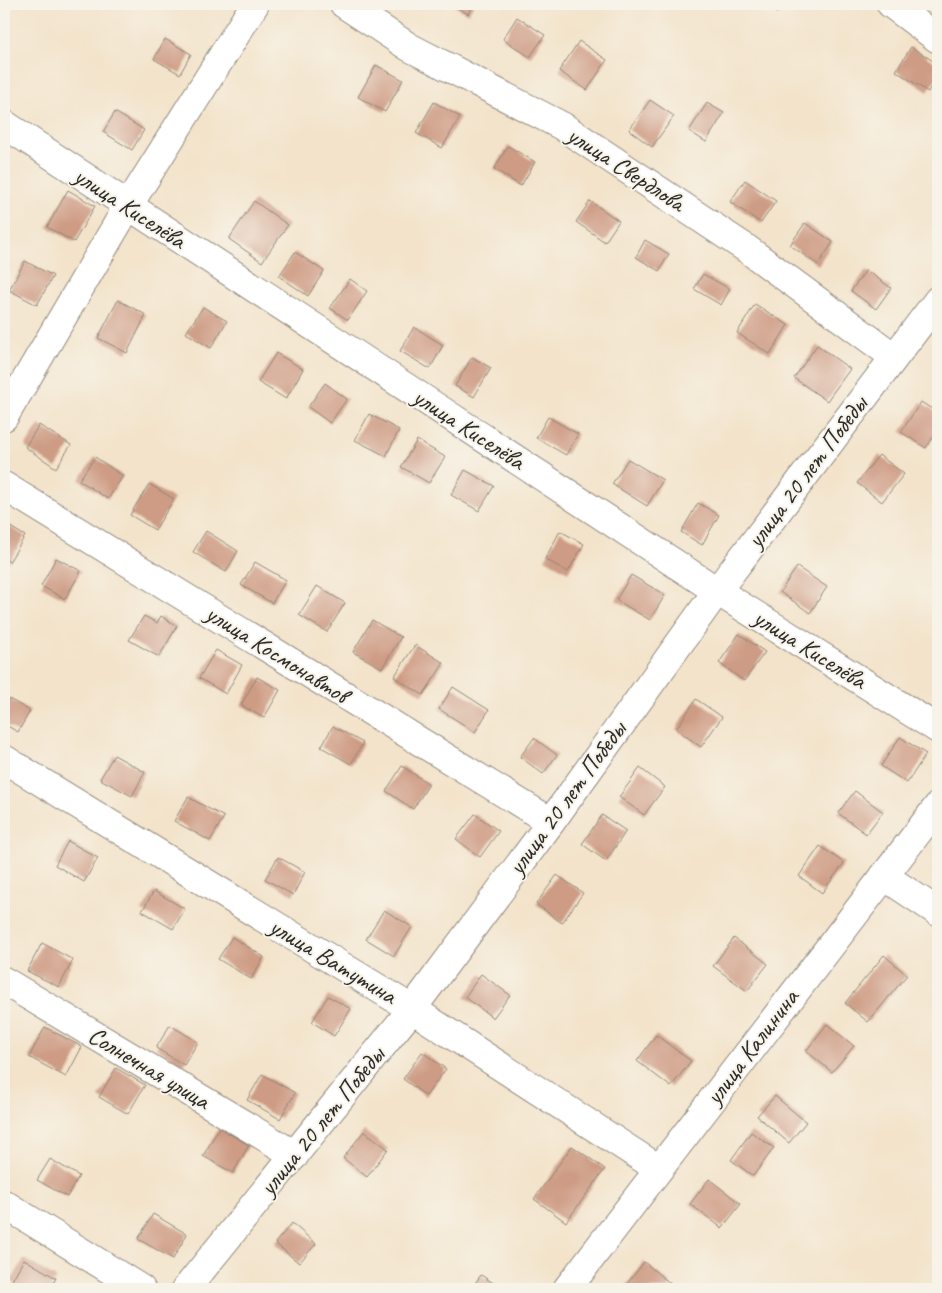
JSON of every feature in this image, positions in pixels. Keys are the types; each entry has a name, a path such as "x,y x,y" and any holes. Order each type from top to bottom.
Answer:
{"street":[{"path":"4,417 128,206 255,4"},
{"name":"улица Свердлова","path":"344,4 409,47 562,126 747,249 894,357"},
{"path":"891,4 938,39"},
{"name":"улица Киселёва","path":"4,124 717,591 938,729"},
{"name":"улица 20 лет Победы","path":"186,1289 412,1009 551,822 717,591 938,300"},
{"name":"улица Космонавтов","path":"4,486 551,822"},
{"name":"улица Ватутина","path":"4,759 412,1009 659,1168"},
{"name":"улица Калинина","path":"579,1282 659,1168 938,806"},
{"path":"884,876 938,912"},
{"name":"Солнечная улица","path":"4,981 295,1155"},
{"path":"4,1204 141,1289"}],"building":[{"path":"451,4 474,4 468,14"},
{"path":"763,4 782,4 777,13"},
{"path":"517,17 545,35 530,57 503,39"},
{"path":"165,39 191,54 180,74 154,59"},
{"path":"579,41 607,60 587,90 559,71"},
{"path":"911,47 938,64 938,76 928,92 896,71"},
{"path":"376,65 403,80 385,112 358,97"},
{"path":"650,100 674,116 652,147 629,130"},
{"path":"434,102 460,117 442,148 416,133"},
{"path":"707,103 724,113 706,142 689,131"},
{"path":"115,112 144,130 132,150 103,132"},
{"path":"508,146 535,162 521,186 494,169"},
{"path":"745,180 776,201 761,223 730,202"},
{"path":"68,190 95,206 74,242 47,227"},
{"path":"254,201 288,225 262,262 229,239"},
{"path":"590,201 619,221 605,242 576,222"},
{"path":"805,223 833,242 818,265 790,245"},
{"path":"645,240 669,254 659,271 636,257"},
{"path":"295,252 324,271 308,296 279,276"},
{"path":"25,261 53,276 37,305 9,290"},
{"path":"866,270 891,288 876,309 851,291"},
{"path":"703,274 730,289 721,305 694,289"},
{"path":"350,279 367,291 348,320 330,308"},
{"path":"118,300 146,315 127,353 98,338"},
{"path":"755,304 788,325 770,354 737,333"},
{"path":"203,307 227,321 211,348 186,333"},
{"path":"414,327 443,345 430,369 400,351"},
{"path":"817,345 850,369 827,401 794,378"},
{"path":"276,353 303,369 286,399 258,382"},
{"path":"472,357 491,368 474,397 455,386"},
{"path":"325,383 347,399 330,423 308,407"},
{"path":"921,402 938,413 938,429 926,448 901,432"},
{"path":"369,414 399,430 386,456 355,440"},
{"path":"548,417 578,434 566,455 536,438"},
{"path":"39,425 71,445 56,468 25,447"},
{"path":"417,440 445,457 429,483 401,467"},
{"path":"879,455 904,474 882,502 857,483"},
{"path":"95,457 123,476 108,499 79,480"},
{"path":"628,459 663,480 647,506 612,484"},
{"path":"465,470 494,486 479,511 451,495"},
{"path":"149,484 174,499 155,530 130,515"},
{"path":"698,503 719,515 702,545 681,532"},
{"path":"4,523 25,536 9,562 4,558"},
{"path":"206,531 238,551 226,572 193,552"},
{"path":"560,531 584,544 568,572 545,559"},
{"path":"56,558 81,571 65,599 41,586"},
{"path":"255,562 286,580 272,603 241,585"},
{"path":"797,567 827,587 810,613 780,592"},
{"path":"631,575 665,595 650,620 616,600"},
{"path":"317,586 345,603 327,632 299,615"},
{"path":"144,616 157,623 161,616 177,626 159,657 129,640"},
{"path":"372,620 401,637 382,668 353,652"},
{"path":"739,634 765,652 744,681 719,663"},
{"path":"415,645 444,663 423,695 394,677"},
{"path":"216,650 242,665 226,694 199,678"},
{"path":"257,677 280,690 264,718 241,705"},
{"path":"453,687 489,710 475,732 439,709"},
{"path":"4,696 30,711 18,732 4,724"},
{"path":"696,699 722,717 701,747 676,729"},
{"path":"333,726 363,743 351,764 321,747"},
{"path":"900,737 926,754 907,783 881,766"},
{"path":"534,738 557,755 543,774 520,757"},
{"path":"114,755 145,772 132,796 100,779"},
{"path":"402,766 429,784 413,809 386,791"},
{"path":"640,768 665,787 644,815 619,797"},
{"path":"855,791 883,812 866,834 838,813"},
{"path":"188,797 224,817 210,841 174,821"},
{"path":"475,814 499,831 480,857 456,839"},
{"path":"602,815 626,831 606,861 582,844"},
{"path":"68,841 98,858 84,882 55,865"},
{"path":"820,846 844,863 822,893 799,876"},
{"path":"278,857 305,872 293,895 265,879"},
{"path":"557,875 583,893 562,923 536,904"},
{"path":"154,891 185,909 173,929 142,911"},
{"path":"384,910 412,927 394,956 366,939"},
{"path":"232,937 264,957 251,979 218,959"},
{"path":"734,938 768,964 747,991 713,966"},
{"path":"42,943 73,960 59,987 27,971"},
{"path":"884,955 907,975 868,1022 845,1003"},
{"path":"481,974 510,995 493,1018 465,997"},
{"path":"328,996 351,1009 334,1036 312,1022"},
{"path":"827,1024 854,1046 832,1072 806,1051"},
{"path":"170,1025 198,1042 184,1065 156,1048"},
{"path":"45,1027 82,1047 66,1077 29,1057"},
{"path":"656,1035 691,1061 671,1087 637,1061"},
{"path":"422,1052 446,1069 426,1096 403,1079"},
{"path":"116,1068 145,1085 128,1114 99,1097"},
{"path":"262,1074 295,1093 280,1119 247,1100"},
{"path":"775,1096 806,1122 789,1143 757,1116"},
{"path":"219,1128 249,1145 233,1173 203,1156"},
{"path":"364,1131 388,1149 367,1177 343,1158"},
{"path":"751,1132 774,1148 753,1176 731,1160"},
{"path":"572,1146 605,1169 566,1222 534,1199"},
{"path":"50,1159 79,1176 67,1197 37,1180"},
{"path":"709,1179 741,1204 722,1228 690,1204"},
{"path":"153,1214 187,1234 173,1259 138,1239"},
{"path":"292,1223 316,1244 299,1263 275,1243"},
{"path":"24,1259 56,1278 50,1289 23,1289 11,1282"},
{"path":"644,1262 671,1284 667,1289 623,1289"},
{"path":"481,1275 502,1289 471,1289"}]}
